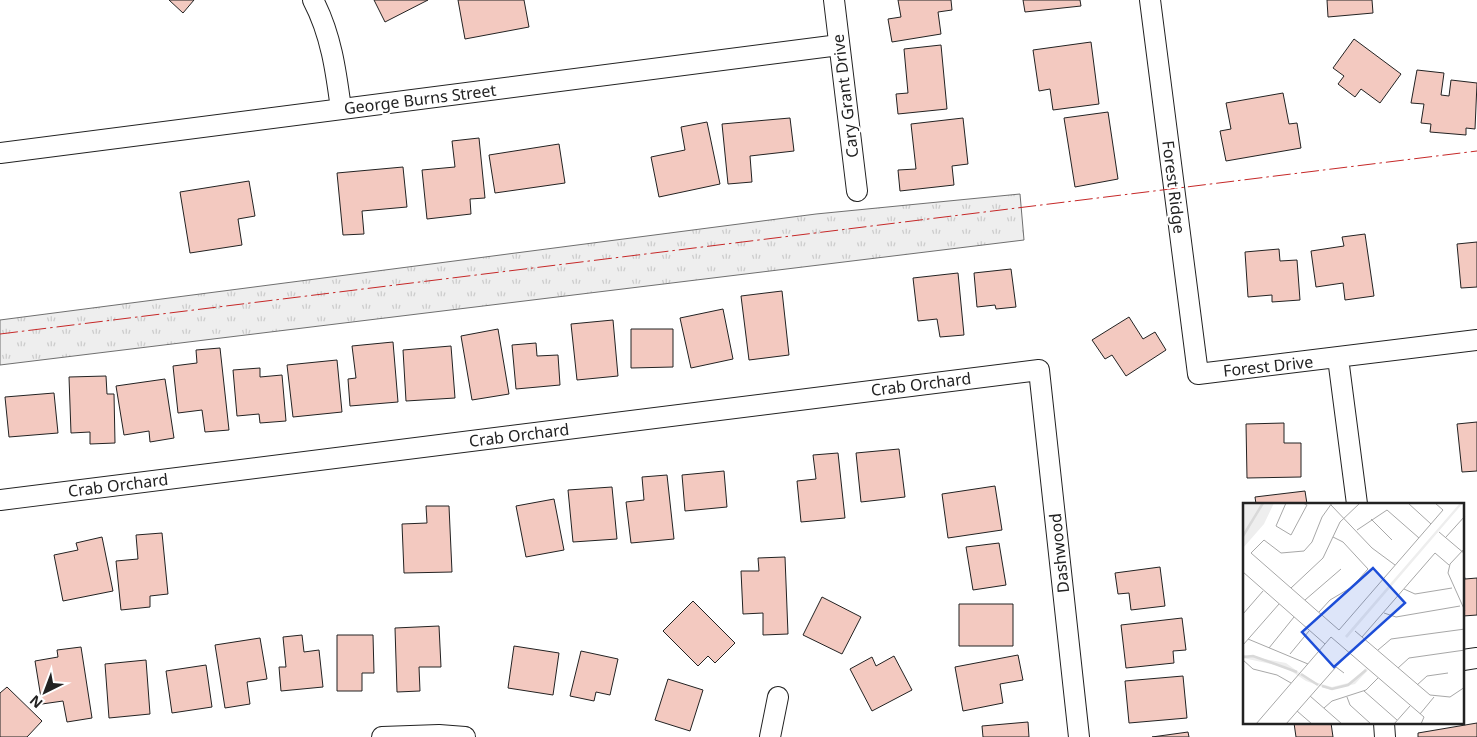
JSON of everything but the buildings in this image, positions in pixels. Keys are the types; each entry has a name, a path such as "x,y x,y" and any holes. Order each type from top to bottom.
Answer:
{"street":[{"path":"313,0 328,33 341,109"},
{"name":"Cary Grant Drive","path":"834,0 857,191"},
{"name":"Forest Ridge","path":"1150,0 1198,374"},
{"name":"George Burns Street","path":"0,153 839,46"},
{"name":"Forest Drive","path":"1198,374 1477,340"},
{"path":"1338,358 1357,503"},
{"name":"Crab Orchard","path":"0,500 1039,370"},
{"name":"Dashwood","path":"1039,370 1079,737"},
{"path":"1464,660 1477,658"},
{"path":"770,737 778,697"},
{"path":"1384,724 1386,737"},
{"path":"382,737 439,735 465,737"}],"green space":[{"path":"1020,194 1024,240 0,365 0,320 816,214"}],"power":[{"path":"0,334 1477,151"}]}
